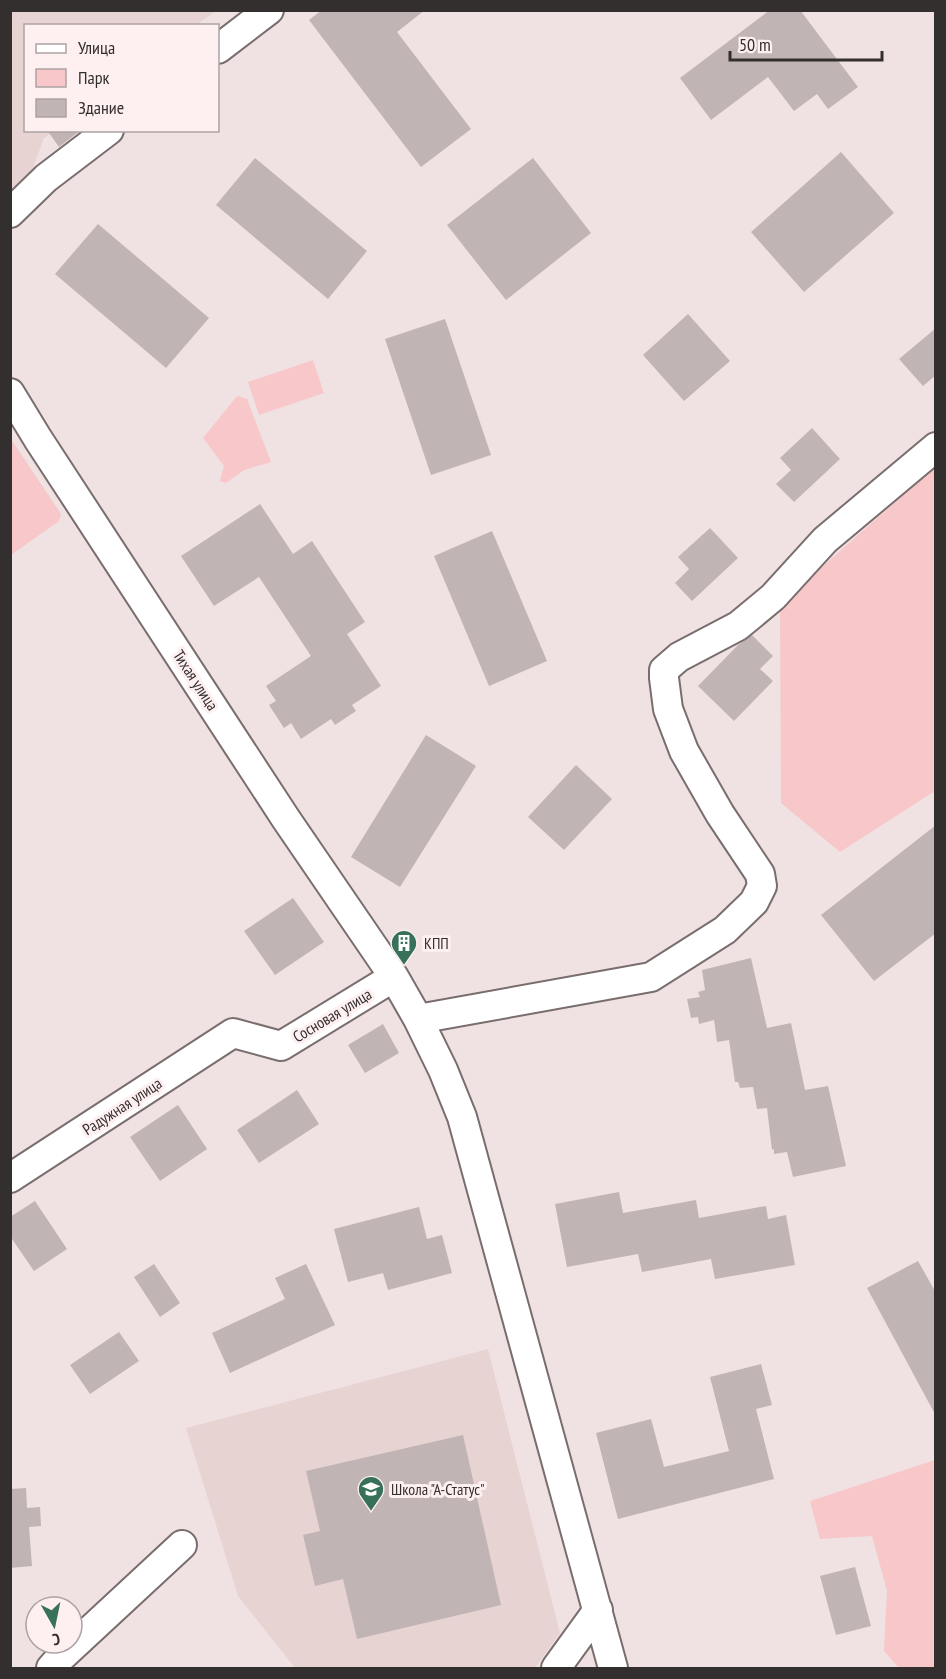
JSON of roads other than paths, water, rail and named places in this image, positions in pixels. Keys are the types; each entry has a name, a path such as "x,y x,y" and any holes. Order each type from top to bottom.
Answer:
{"street":[{"path":"219,48 269,10"},
{"path":"10,213 46,178 106,132"},
{"name":"Тихая улица","path":"10,393 286,819 389,971 418,1019 443,1070 462,1118 613,1668"},
{"path":"418,1019 651,977 725,930 754,902 762,886 760,874 720,814 684,752 668,709 664,670 679,657 738,626 773,597 825,540 936,447"},
{"name":"Сосновая улица","path":"233,1033 280,1046 389,971"},
{"name":"Радужная улица","path":"10,1178 233,1033"},
{"path":"51,1668 182,1545"},
{"path":"556,1668 598,1610"}],"place":[{"name":"КПП","path":"404,966"},
{"name":"Школа \"А-Статус\"","path":"371,1512"}]}
